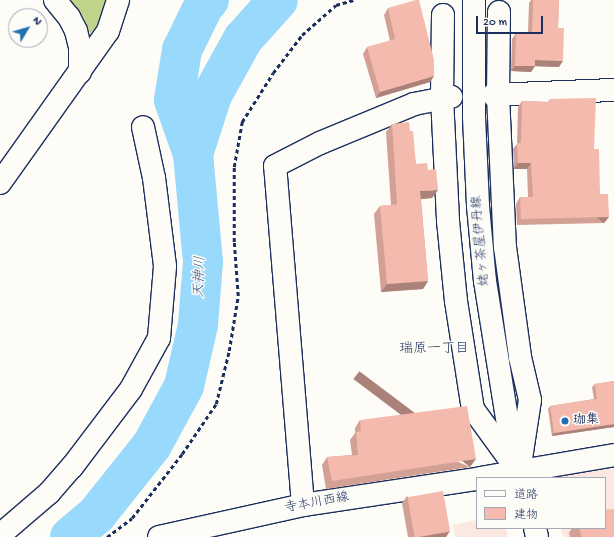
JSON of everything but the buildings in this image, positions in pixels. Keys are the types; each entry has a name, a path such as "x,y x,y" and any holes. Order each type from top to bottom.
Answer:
{"street":[{"path":"55,0 69,17 76,31 80,47 80,72"},
{"path":"0,183 108,31 118,0"},
{"name":"姥ヶ茶屋伊丹線","path":"474,0 475,132 485,281 510,437 520,475"},
{"path":"499,12 496,95 506,247 520,357 530,400 520,475"},
{"path":"443,14 448,221 456,301 473,409 520,475"},
{"path":"496,95 614,90"},
{"path":"303,505 274,166 327,140 414,104 446,97"},
{"path":"0,535 50,493 72,467 131,389 158,338 165,266 154,178 142,127"},
{"path":"493,477 520,475 614,455"},
{"name":"寺本川西線","path":"161,536 303,505 476,478"}],"path":[{"path":"107,537 132,518 182,454 216,404 229,351 238,296 234,242 234,167 242,122 273,73 302,35 336,6 353,0"}],"shaded area":[{"path":"614,463 614,537 563,537 561,529 606,529 606,477 546,477 545,475"},
{"path":"476,520 476,529 506,529 508,537 455,537 453,525"}],"green space":[{"path":"70,0 107,0 104,16 90,34 84,18"}],"waterway":[{"path":"193,154 174,100 182,50 203,7 209,0"},
{"name":"天神川","path":"70,537 97,514 152,445 184,386 198,325 203,262 193,154 212,95 243,39 278,0"}],"place":[{"name":"珈集","path":"565,421"}],"district":[{"name":"瑞原一丁目","path":"434,350"}]}
